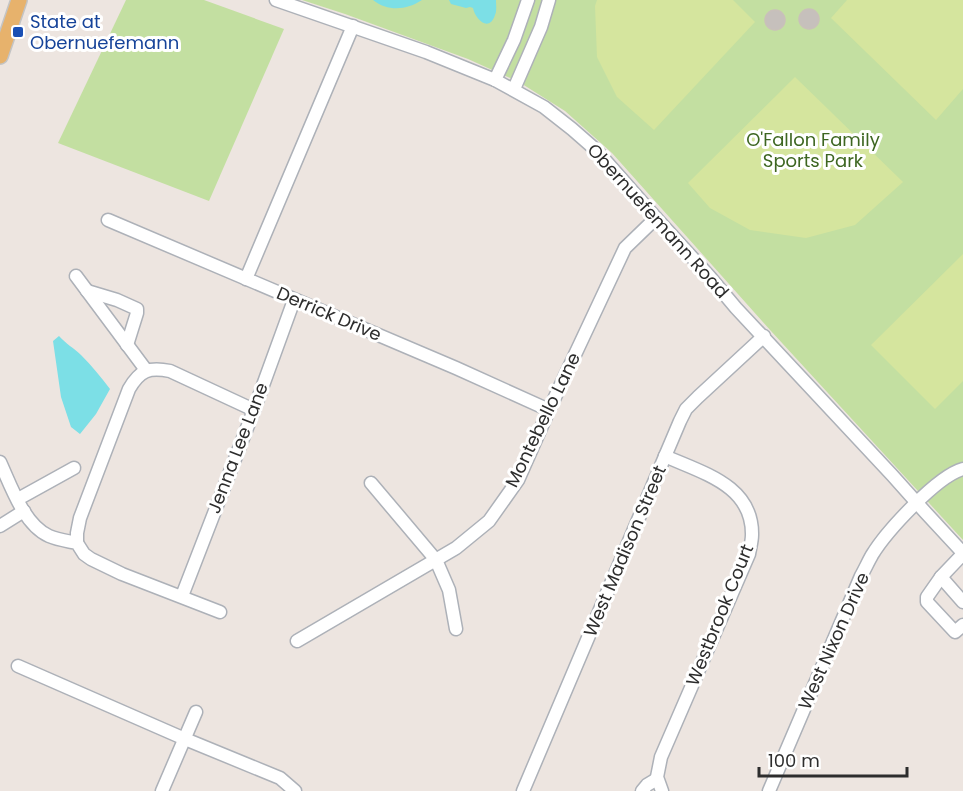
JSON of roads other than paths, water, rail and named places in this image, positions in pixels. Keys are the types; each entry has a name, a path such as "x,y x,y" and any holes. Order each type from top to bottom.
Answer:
{"main road":[{"path":"0,56 19,0"}],"street":[{"name":"Obernuefemann Road","path":"276,0 426,52 495,80 543,107 572,129 596,150 736,308 963,553"},
{"path":"495,80 514,40 528,0"},
{"path":"514,89 541,27 549,0"},
{"path":"246,279 353,26"},
{"name":"Montebello Lane","path":"297,641 456,548 489,520 518,480 625,248 656,218"},
{"name":"Derrick Drive","path":"108,220 549,410"},
{"path":"76,276 146,370"},
{"path":"87,291 137,309 127,345"},
{"name":"Jenna Lee Lane","path":"182,596 294,300"},
{"name":"West Madison Street","path":"523,791 686,409 764,336"},
{"path":"220,612 122,574 91,559 84,554 77,543 77,533 80,518 129,389 136,378 146,370 170,371 254,410"},
{"name":"Westbrook Court","path":"642,791 647,785 659,785 661,757 749,554 752,536 750,517 743,502 733,490 720,481 665,456"},
{"path":"0,462 5,487 18,499 37,529 50,537 77,543"},
{"path":"18,499 74,468"},
{"name":"West Nixon Drive","path":"769,791 872,554 917,502 948,476 963,469"},
{"path":"371,483 436,560 449,590 456,629"},
{"path":"0,526 24,511"},
{"path":"963,553 941,577 927,597 927,602 955,632 963,625"},
{"path":"941,577 963,602"},
{"path":"18,666 280,778 295,791"},
{"path":"162,791 196,712"}],"water":[{"path":"373,0 422,0 404,8 391,8"},
{"path":"449,0 496,0 496,13 486,24 479,20 473,8 451,4"},
{"path":"59,336 85,359 110,389 96,414 80,434 71,427 61,397 53,341"}],"place":[{"name":"State at Obernuefemann","path":"18,32"}],"park label":[{"name":"O'Fallon Family Sports Park","path":"813,150"}]}
